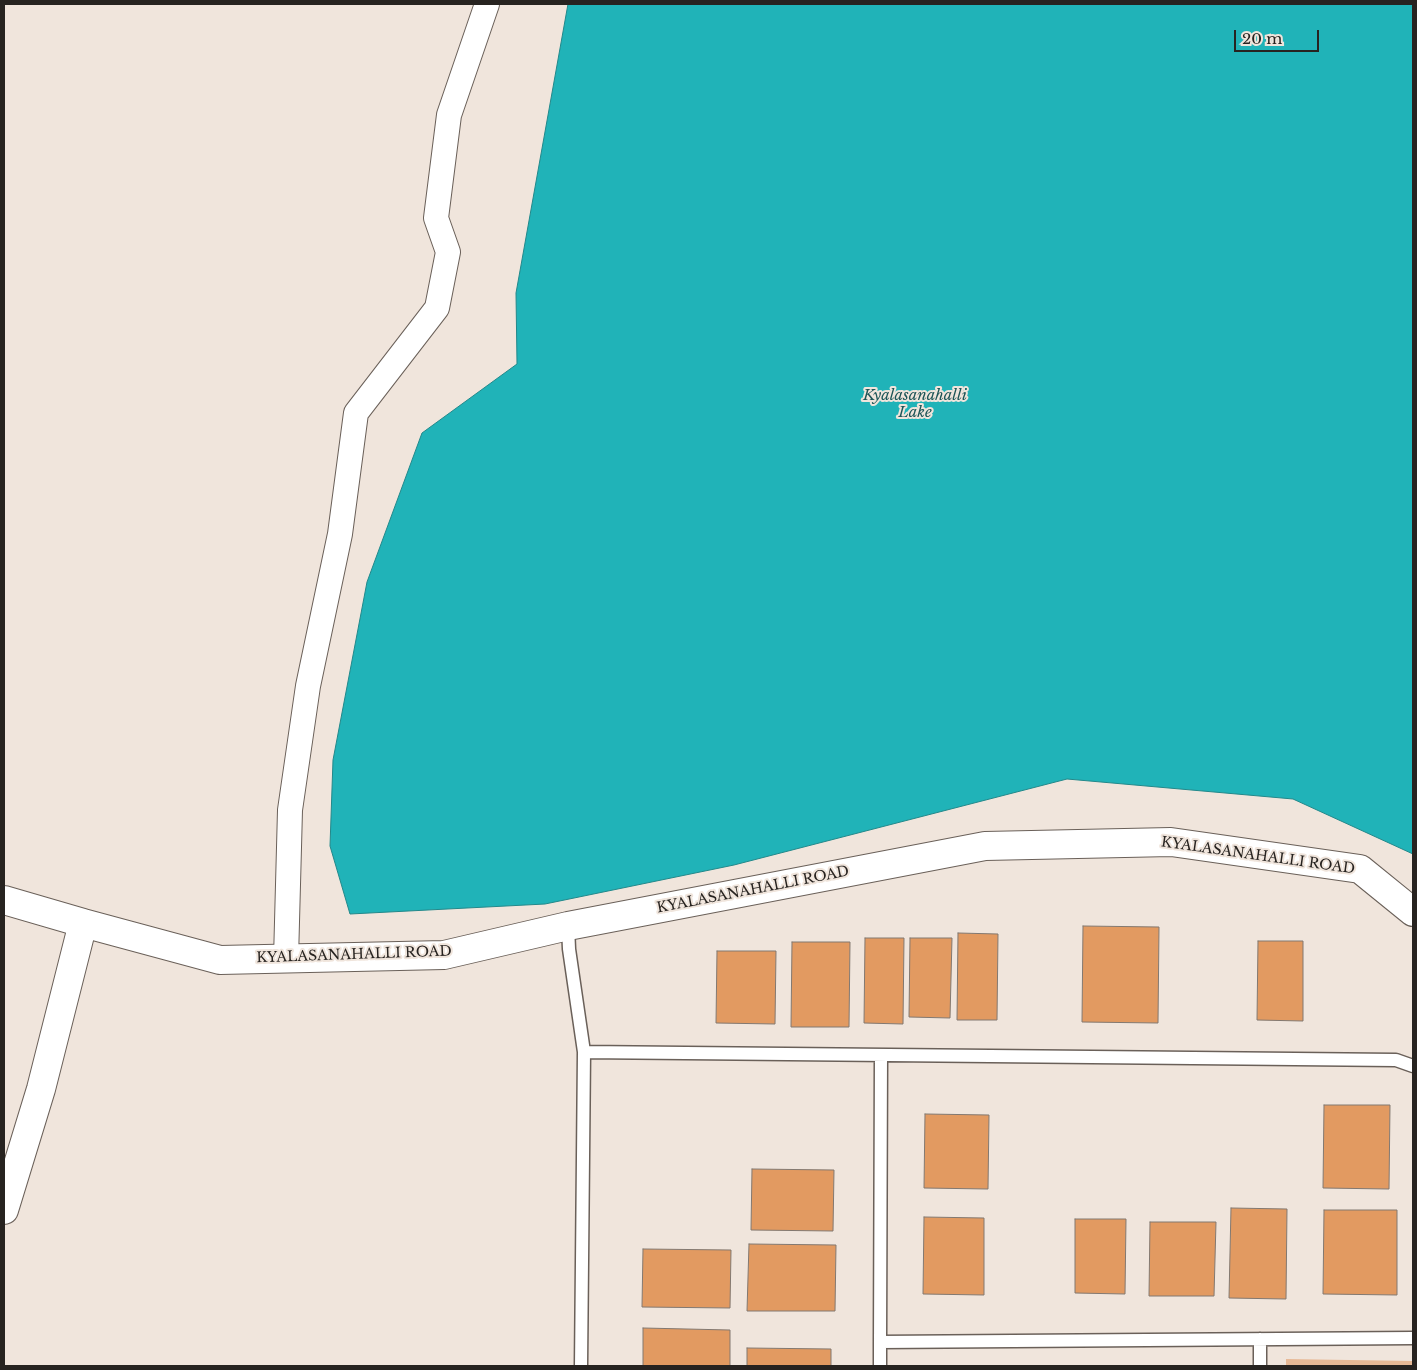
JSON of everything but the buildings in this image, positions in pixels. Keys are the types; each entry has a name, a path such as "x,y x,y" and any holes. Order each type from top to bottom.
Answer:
{"street":[{"path":"286,959 290,810 308,686 340,534 356,413 437,308 448,252 436,218 449,115 487,4"},
{"name":"KYALASANAHALLI ROAD","path":"4,900 220,960 444,955 568,926 985,846 1172,842 1360,869 1413,912"},
{"path":"4,1210 41,1089 83,923"}],"lane":[{"path":"568,926 569,949 584,1052 581,1366"},
{"path":"584,1052 1396,1060 1413,1066"},
{"path":"880,1366 881,1056"},
{"path":"880,1342 1413,1338"},
{"path":"1260,1339 1260,1366"}],"shaded area":[{"path":"1286,1359 1413,1361 1413,1366 1286,1366"}],"water":[{"name":"Kyalasanahalli Lake","path":"568,4 1413,4 1413,854 1293,799 1067,779 734,865 545,904 350,914 330,846 333,760 367,582 422,433 517,364 516,293"}]}
